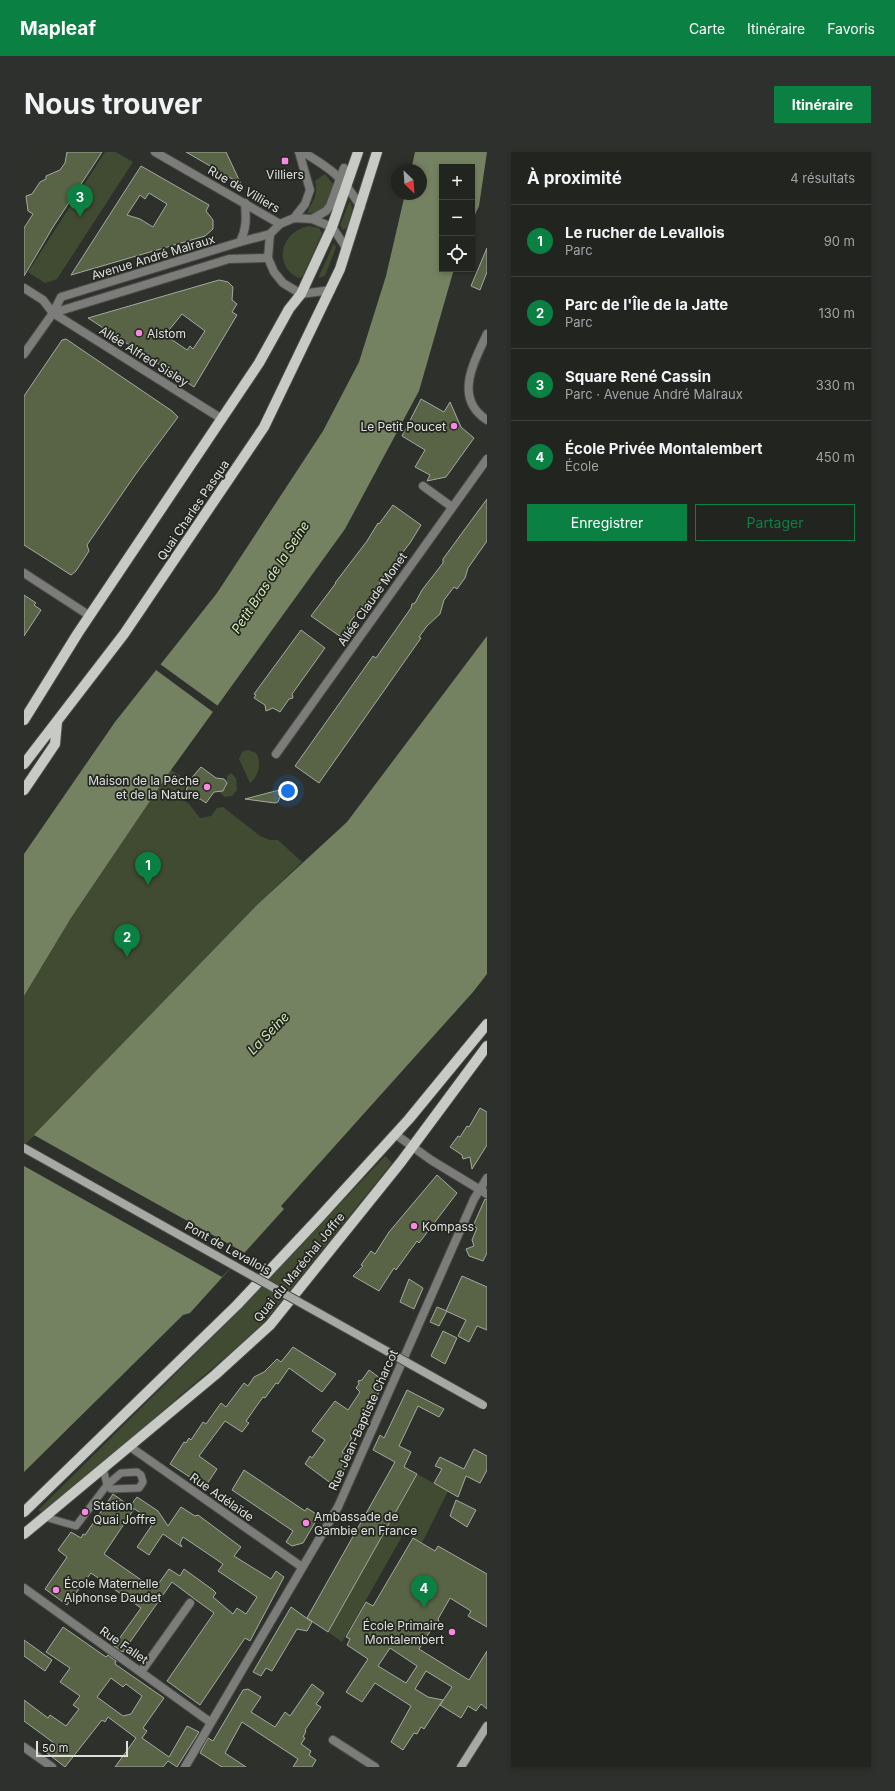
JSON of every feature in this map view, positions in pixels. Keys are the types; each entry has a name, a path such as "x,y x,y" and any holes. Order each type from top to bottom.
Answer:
{"main road":[{"name":"Quai Charles Pasqua","path":"24,764 124,634 264,427 331,290 361,207 377,152"},
{"path":"24,720 90,616 259,363 289,309 301,294 332,227 348,186 357,157"},
{"path":"24,790 55,744 57,722"},
{"name":"Quai du Maréchal Joffre","path":"24,1512 237,1305 395,1134 487,1024"},
{"name":"Quai du Maréchal Joffre","path":"24,1534 215,1375 270,1324 413,1146 487,1046"},
{"name":"Pont de Levallois","path":"24,1148 485,1406"},
{"path":"461,1767 487,1726"}],"street":[{"name":"Rue de Villiers","path":"155,152 280,224"},
{"path":"294,218 305,204 310,190 300,152"},
{"path":"303,152 340,178 348,186 361,207"},
{"path":"332,171 344,168 357,157"},
{"path":"312,219 326,211 330,206 344,168"},
{"path":"240,242 245,232 246,222 244,204"},
{"path":"331,290 301,294 283,283 274,272 268,258 270,234 280,224 294,218 312,219 332,227 347,249"},
{"name":"Avenue André Malraux","path":"24,354 53,313 61,297 270,234"},
{"name":"Avenue André Malraux","path":"53,313 229,259 268,258"},
{"name":"Allée Alfred Sisley","path":"24,288 43,300 53,313 222,419"},
{"path":"486,337 470,370 468,388 472,404 477,414 487,420"},
{"name":"Allée Claude Monet","path":"276,754 487,459"},
{"path":"423,486 452,507"},
{"path":"24,573 90,616"},
{"path":"395,1134 431,1160 484,1192"},
{"name":"Rue Jean-Baptiste Charcot","path":"185,1767 210,1722 338,1507 471,1206 484,1192 487,1178"},
{"name":"Rue Adélaïde","path":"129,1446 302,1567"},
{"name":"Rue Fallet","path":"24,1588 210,1722"},
{"path":"141,1672 190,1603"},
{"path":"333,1740 375,1767"},
{"path":"25,1751 52,1767"}],"lane":[{"path":"45,1517 76,1526 106,1485 121,1473 137,1472 141,1475 143,1482 139,1488 111,1489 106,1485 103,1468"}],"shaded area":[{"path":"105,152 116,152 133,162 57,279 45,283 28,272"},
{"path":"325,174 333,184 329,200 319,211 308,213 316,193 315,181"},
{"path":"351,202 352,210 348,227 343,230 340,225 349,203"},
{"path":"309,226 319,228 322,233 303,276 299,278 291,273 285,266 283,249 286,241 292,235 299,229"},
{"path":"334,243 336,247 325,276 318,278"},
{"path":"248,750 256,753 259,761 259,769 256,777 250,783 239,759 242,752"},
{"path":"171,770 188,780 180,798 189,804 200,818 211,816 217,808 223,807 260,836 270,840 278,840 302,862 258,904 24,1145 24,996 71,918"},
{"path":"231,773 236,778 237,790 232,796 225,797 219,792 226,788 227,776"},
{"path":"385,1156 392,1163 265,1321 236,1348 43,1513 38,1510 236,1314"},
{"path":"417,1474 448,1491 422,1543 404,1533 342,1642 328,1632"}],"water":[{"name":"Petit Bras de la Seine","path":"415,152 487,152 479,206 475,215 475,164 439,164 439,272 453,272 419,391 345,529 171,770 71,918 24,996 24,854 115,722 217,593 323,431 359,362 386,276 404,200 427,200 427,164 412,164"},
{"name":"La Seine","path":"487,636 487,974 473,992 281,1206 284,1209 190,1313 183,1315 24,1472 24,1145 258,904 347,822"}],"pier":[{"path":"160,664 218,706 213,712 156,670"},
{"path":"34,1135 245,1253 222,1277 24,1166 24,1145"}],"building":[{"path":"67,152 102,152 53,227 24,276 24,228 33,214 28,211 26,196 32,194 40,182 46,179 46,176 60,170 65,163"},
{"path":"186,152 226,152 241,184"},
{"path":"141,166 209,205 206,211 213,220 213,229 205,236 71,275","holes":["149,193 167,204 153,227 140,219 127,215 140,195 145,199"]},
{"path":"487,248 487,272 480,290 471,286"},
{"name":"Alstom","path":"219,280 228,282 233,287 232,300 237,304 232,312 237,315 194,387 88,318","holes":["182,314 205,331 193,349 190,346 187,350 165,335"]},
{"path":"66,339 172,411 178,417 135,475 87,545 89,551 76,571 71,575 24,545 24,396 62,340"},
{"path":"421,399 444,412 450,402 461,427 474,438 446,477 427,481 430,475 415,467 425,450 402,436"},
{"path":"487,499 487,541 468,568 465,578 457,589 454,587 444,600 440,614 427,626 419,637 421,638 319,783 295,766 373,656 376,658 411,608 412,604 415,603 422,590 443,563 443,559"},
{"path":"393,505 421,525 410,543 381,580 379,586 350,622 350,625 341,637 311,616 367,541 378,523 379,524"},
{"path":"24,595 36,603 34,605 41,610 24,636"},
{"path":"301,630 325,648 292,694 293,698 289,699 280,712 273,708 266,711 265,705 254,698 256,695 254,694"},
{"name":"Maison de la Pêche et de la Nature","path":"201,767 216,778 224,779 227,783 223,791 214,792 206,803 200,799 197,799 186,791 189,781"},
{"path":"283,789 278,802 275,803 245,799"},
{"path":"480,1108 487,1112 487,1145 472,1169 470,1157 463,1159 462,1155 450,1147 458,1136 460,1137 467,1126 469,1127"},
{"path":"437,1175 457,1193 419,1243 417,1241 396,1270 394,1268 379,1291 353,1276 363,1266 361,1265 371,1251 375,1254 389,1232"},
{"path":"485,1199 487,1199 487,1253 483,1261 469,1256 466,1249 474,1246 472,1240 477,1228 473,1226"},
{"path":"462,1276 487,1287 487,1330 477,1326 469,1342 458,1336 466,1320 446,1311"},
{"path":"409,1279 423,1288 414,1309 400,1302"},
{"path":"437,1307 447,1311 439,1326 430,1322"},
{"path":"443,1331 457,1338 445,1364 431,1356"},
{"path":"293,1347 336,1374 322,1392 289,1368 278,1384 276,1383 265,1398 263,1397 246,1421 249,1423 242,1432 225,1421 199,1456 217,1469 205,1487 170,1464 184,1442 186,1443 189,1438 191,1440 203,1422 206,1424 221,1403 226,1407 244,1383 248,1386 254,1377 264,1372 277,1359 281,1362"},
{"path":"369,1370 384,1381 369,1414 367,1413 350,1436 352,1438 342,1452 350,1457 336,1487 305,1464 310,1456 312,1458 325,1440 312,1431 335,1401 348,1410 360,1392 356,1388 359,1384 358,1381 362,1380"},
{"path":"407,1390 444,1409 439,1417 418,1406 399,1446 411,1452 404,1467 417,1474 328,1632 307,1618 395,1462 373,1450 380,1435 384,1438"},
{"path":"474,1449 487,1456 487,1470 480,1483 466,1476 458,1497 434,1483 442,1469 435,1466 440,1457 464,1469"},
{"path":"244,1470 305,1511 307,1508 319,1516 303,1543 292,1546 286,1542 293,1531 232,1490"},
{"path":"113,1494 134,1509 104,1554 147,1584 148,1582 156,1587 169,1569 180,1576 184,1569 213,1590 216,1593 213,1597 233,1614 237,1608 246,1614 257,1597 218,1571 223,1564 183,1537 180,1543 182,1547 163,1534 149,1555 137,1547 154,1522 130,1506 137,1497 158,1511 168,1526 181,1507 195,1516 198,1515 241,1547 234,1556 271,1579 276,1571 284,1577 250,1641 245,1638 200,1705 167,1681 214,1613 172,1582 123,1652 114,1646 141,1608 91,1573 67,1605 45,1589 67,1557 58,1550 71,1532 81,1538 83,1534 85,1535"},
{"path":"456,1500 476,1510 467,1527 450,1516"},
{"path":"413,1538 435,1551 438,1546 487,1574 487,1627 468,1616 471,1611 450,1598 438,1619 440,1624 434,1625 419,1649 469,1680 487,1651 487,1709 481,1704 476,1711 468,1706 461,1718 440,1705 452,1687 426,1671 415,1689 428,1697 443,1700 424,1729 421,1727 417,1734 414,1733 403,1750 391,1742 411,1706 375,1683 362,1702 346,1692 368,1659 347,1645 350,1639 346,1637 366,1602 373,1606","holes":["390,1648 417,1666 406,1683 378,1666"]},
{"path":"291,1607 312,1622 307,1631 297,1629 272,1671 266,1668 261,1676 253,1672"},
{"path":"63,1627 106,1657 108,1655 116,1661 115,1664 164,1698 143,1728 147,1731 142,1738 169,1757 187,1726 199,1732 177,1767 168,1761 163,1767 115,1767 136,1738 108,1717 105,1722 102,1720 65,1767 47,1753 54,1743 24,1721 24,1700 48,1718 50,1715 66,1726 79,1709 73,1705 80,1696 60,1682 70,1668 46,1652","holes":["111,1678 123,1687 126,1684 142,1696 131,1714 123,1716 97,1697"]},
{"path":"24,1640 52,1660 45,1671 24,1656"},
{"path":"312,1684 324,1693 316,1704 321,1707 305,1730 306,1731 303,1737 305,1738 301,1744 311,1751 309,1755 316,1760 312,1767 293,1767 298,1759 242,1722 225,1753 246,1767 222,1767 200,1753 208,1738 213,1741 243,1690 248,1689 261,1697 251,1712 275,1727 285,1712 290,1716"}],"place":[{"name":"Villiers","path":"285,161"},
{"name":"Square René Cassin","path":"80,217"},
{"name":"Alstom","path":"139,333"},
{"name":"Le Petit Poucet","path":"454,426"},
{"name":"Maison de la Pêche et de la Nature","path":"207,787"},
{"name":"Le rucher de Levallois","path":"148,885"},
{"name":"Parc de l'Île de la Jatte","path":"127,957"},
{"name":"Kompass","path":"414,1226"},
{"name":"Station Quai Joffre","path":"85,1512"},
{"name":"Ambassade de Gambie en France","path":"306,1523"},
{"name":"École Maternelle Alphonse Daudet","path":"56,1590"},
{"name":"École Privée Montalembert","path":"424,1608"},
{"name":"École Primaire Montalembert","path":"452,1632"}]}
